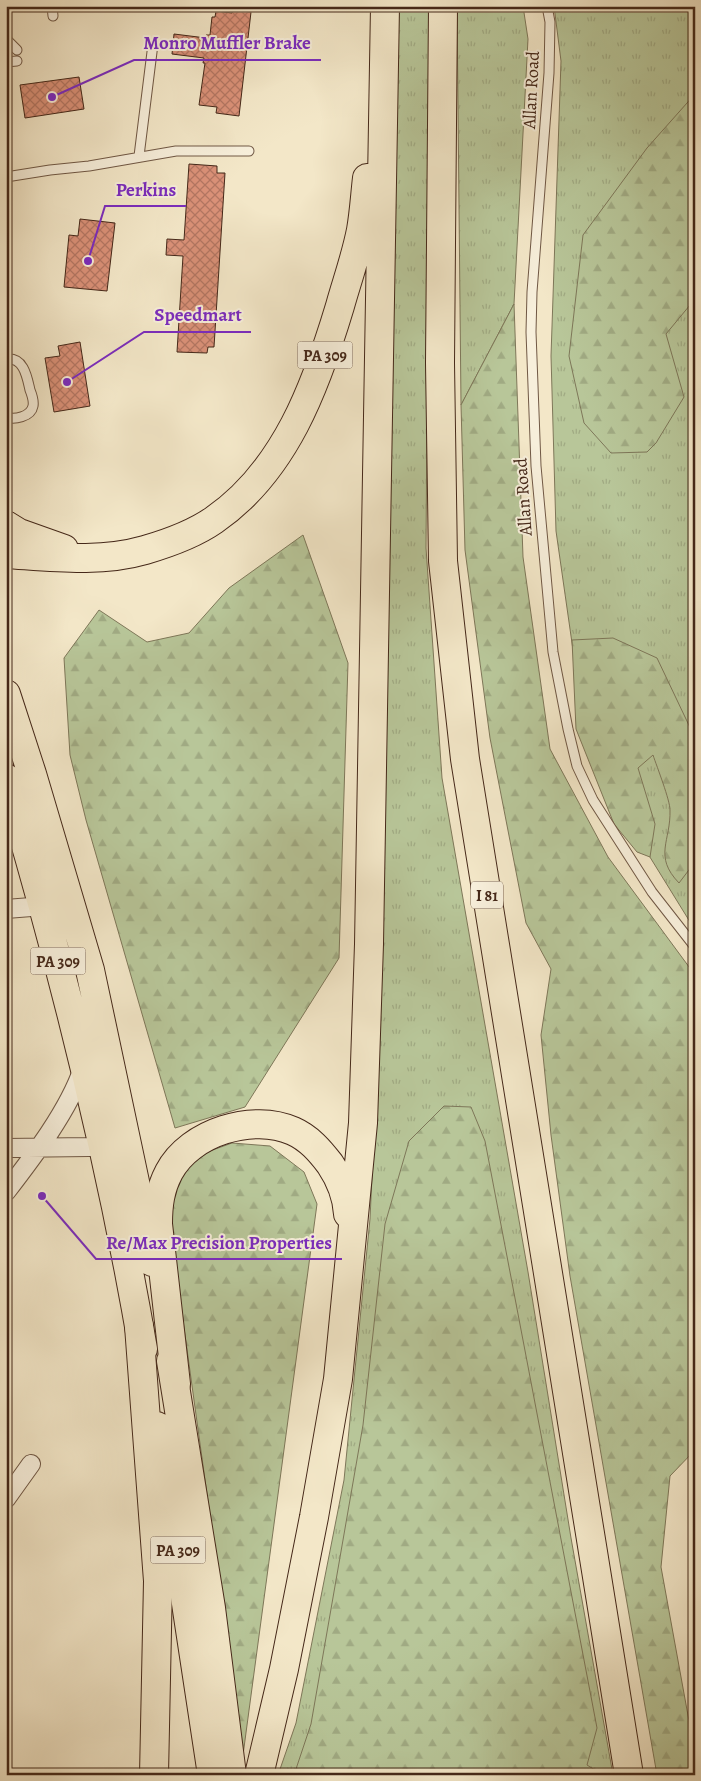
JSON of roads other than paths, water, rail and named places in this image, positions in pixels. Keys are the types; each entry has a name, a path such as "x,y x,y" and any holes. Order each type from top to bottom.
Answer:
{"main road":[{"name":"I 81","path":"443,6 440,363 444,571 465,759 628,1775"},
{"name":"PA 309","path":"6,554 88,559 144,550 189,534 214,520 236,503 262,475 278,454 293,428 327,350 361,230 385,17"},
{"path":"259,1775 284,1669 314,1517 338,1379 363,1123 369,944 385,17"},
{"path":"6,525 19,533 88,559"},
{"path":"6,694 90,970 116,1143 176,1384"},
{"name":"PA 309","path":"7,786 13,823 44,906 84,1065 116,1143 139,1326 177,1544 212,1775"},
{"path":"176,1384 158,1224 158,1205 162,1186 170,1170 183,1154 195,1144 226,1128 243,1125 275,1126 293,1130 306,1138 317,1148 337,1175 343,1190 348,1210 349,1268"},
{"path":"139,1326 158,1581 154,1775"},
{"name":"PA 309","path":"176,1384 211,1608 232,1775"}],"street":[{"path":"6,909 44,906"},
{"path":"6,1192 76,1089 84,1065"},
{"path":"6,1148 89,1147 116,1143"},
{"path":"6,1499 31,1464"}],"lane":[{"path":"52,6 53,16"},
{"name":"Allan Road","path":"547,6 550,22 549,73 532,292 531,332 536,466 553,652 577,766 593,800 652,892 695,947"},
{"path":"6,39 17,50"},
{"path":"139,156 153,44"},
{"path":"6,62 18,61"},
{"path":"6,177 89,166 176,151 249,151"},
{"path":"6,359 17,361 26,372 33,405 31,411 25,415 14,418 6,417"}],"place":[{"name":"Monro Muffler Brake","path":"52,97"},
{"name":"Perkins","path":"88,261"},
{"name":"Speedmart","path":"67,382"},
{"name":"Re/Max Precision Properties","path":"42,1196"}]}
